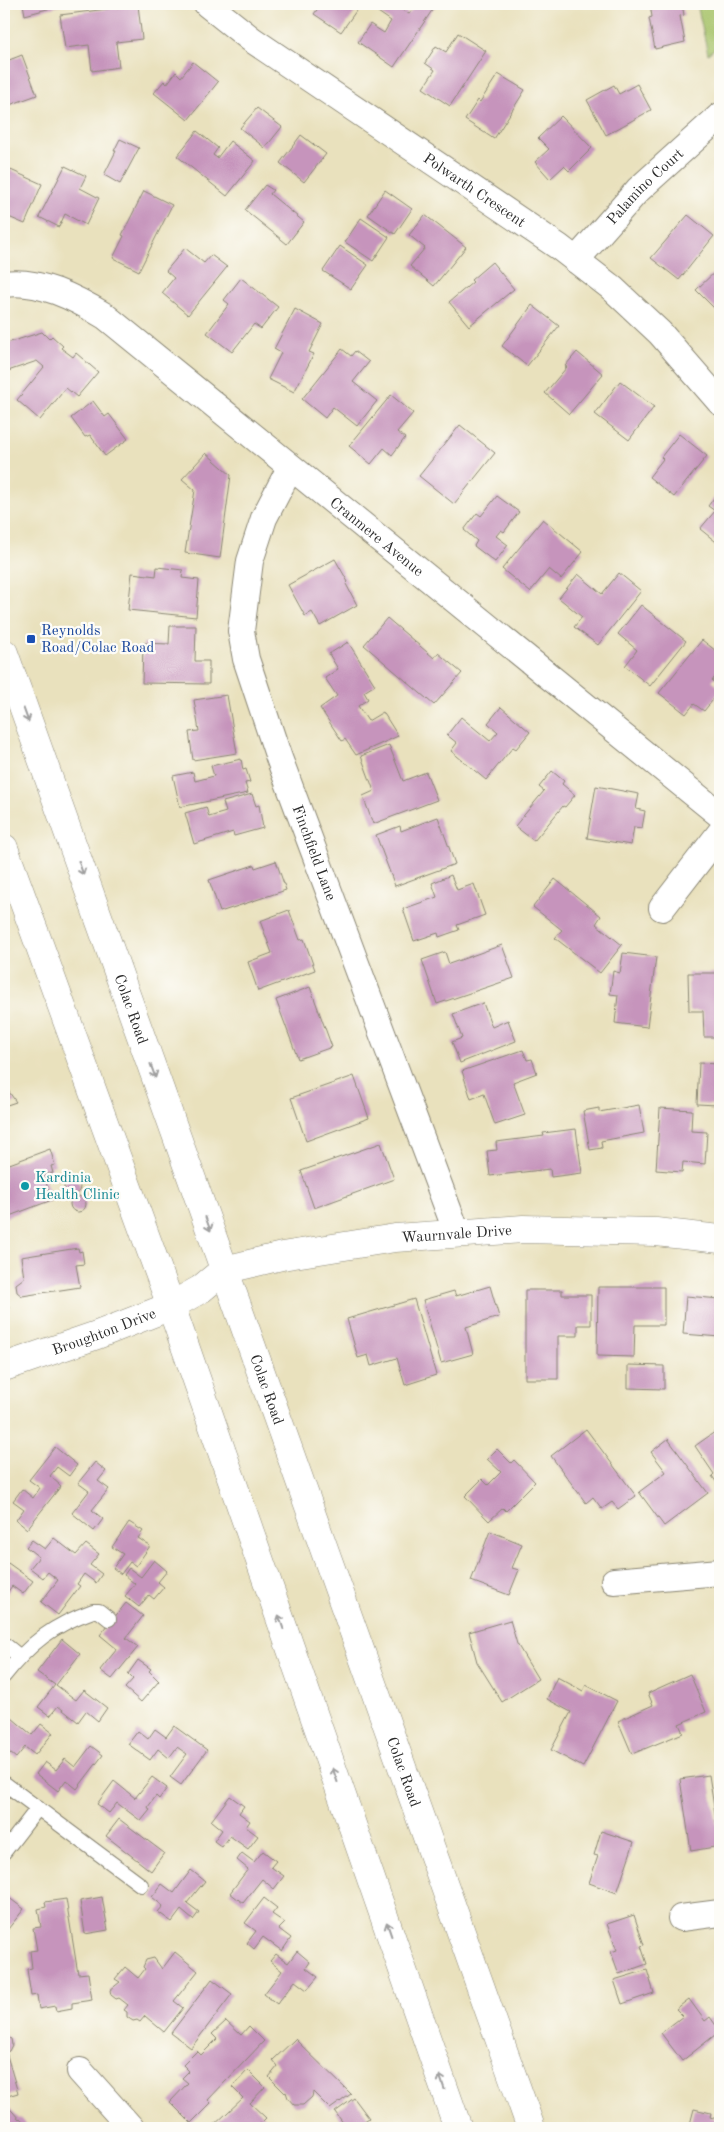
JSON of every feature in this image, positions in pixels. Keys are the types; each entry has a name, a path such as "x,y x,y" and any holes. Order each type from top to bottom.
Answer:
{"main road":[{"name":"Colac Road","path":"4,653 530,2128"},
{"path":"4,848 171,1306 458,2128"},
{"name":"Waurnvale Drive","path":"202,1288 224,1270 282,1256 395,1238 523,1229 656,1232 720,1239"},
{"name":"Broughton Drive","path":"4,1367 97,1335 171,1306 202,1288"}],"street":[{"name":"Polwarth Crescent","path":"207,4 251,39 576,260 612,288 660,333 720,402"},
{"name":"Palamino Court","path":"576,260 638,190 720,116"},
{"name":"Cranmere Avenue","path":"9,281 78,300 105,316 720,815"},
{"name":"Finchfield Lane","path":"290,468 264,518 250,561 241,631 246,659 279,758 457,1233"},
{"path":"662,908 720,833"},
{"path":"614,1580 720,1572"},
{"path":"681,1918 720,1913"},
{"path":"80,2071 131,2128"}],"lane":[{"path":"4,1676 19,1656 42,1636 97,1610 109,1619"},
{"path":"4,1644 19,1656"},
{"path":"4,1783 141,1885"},
{"path":"4,1852 38,1808"}],"green space":[{"path":"697,4 720,4 720,44 708,54"}],"building":[{"path":"23,4 66,4 25,15"},
{"path":"321,4 361,4 341,32 314,14"},
{"path":"383,4 394,4 409,14 416,4 433,4 435,6 394,67 358,42 370,24 384,33 391,21 378,12"},
{"path":"650,4 682,4 684,15 680,16 685,42 655,49 649,18 652,17"},
{"path":"138,5 142,39 116,42 119,67 92,71 89,45 65,48 60,15"},
{"path":"458,33 486,51 450,106 423,88 435,70 425,63 436,46 446,52"},
{"path":"22,55 37,95 4,107 4,62"},
{"path":"193,62 218,82 188,120 154,93 164,81 167,84 176,72 181,77"},
{"path":"498,74 525,90 494,139 465,120 478,100 480,102"},
{"path":"637,84 651,110 606,135 587,100 614,85 619,94"},
{"path":"257,108 282,127 265,148 240,128"},
{"path":"561,116 592,148 569,171 564,166 550,179 535,162 549,149 538,138"},
{"path":"197,131 218,148 213,155 217,158 230,141 255,161 227,196 177,156"},
{"path":"301,135 326,154 304,182 280,163"},
{"path":"120,139 139,148 120,184 104,175"},
{"path":"65,166 86,176 80,188 99,198 86,225 65,214 59,227 39,217"},
{"path":"4,167 42,184 25,224 4,215"},
{"path":"265,185 273,190 270,194 304,222 287,244 245,210"},
{"path":"385,190 412,209 395,234 368,215"},
{"path":"144,191 172,205 139,271 113,258"},
{"path":"425,215 466,247 434,286 410,266 425,248 409,235"},
{"path":"688,215 714,236 679,280 651,258"},
{"path":"361,218 389,237 373,261 345,242"},
{"path":"340,246 368,265 351,289 323,271"},
{"path":"185,248 204,263 211,255 227,267 188,315 162,293 174,278 166,271"},
{"path":"492,262 514,289 469,326 449,302 473,282 471,280"},
{"path":"720,267 720,314 696,290"},
{"path":"241,278 278,307 261,329 254,324 232,352 207,333 229,304 224,300"},
{"path":"532,305 559,326 527,366 502,346"},
{"path":"295,309 323,324 309,352 314,354 294,392 268,379 281,353 274,349"},
{"path":"42,332 49,339 52,336 63,346 61,348 73,357 76,353 98,372 77,397 66,388 40,420 17,400 44,367 37,361 8,371 4,358 4,344"},
{"path":"342,349 351,356 355,351 369,362 353,382 377,401 357,426 333,407 325,418 302,399"},
{"path":"577,352 603,374 569,414 545,393"},
{"path":"620,381 654,407 629,440 595,414"},
{"path":"391,395 413,413 397,432 405,438 392,455 384,448 371,464 349,446"},
{"path":"93,401 105,417 109,414 128,439 105,456 90,435 85,437 71,418"},
{"path":"460,425 495,453 454,504 419,476"},
{"path":"679,434 707,456 674,497 649,477 663,459 661,457"},
{"path":"206,453 231,475 220,558 185,553 195,490 182,479"},
{"path":"720,490 720,545 700,529 715,511 708,506"},
{"path":"497,496 519,512 504,532 501,530 496,536 508,545 495,562 474,546 477,541 464,530 477,513 481,516"},
{"path":"543,519 583,552 561,579 549,569 530,592 502,569"},
{"path":"335,559 348,582 346,584 357,605 320,626 312,612 305,616 288,585"},
{"path":"157,567 183,570 182,578 199,580 196,617 128,610 132,573 156,576"},
{"path":"619,573 641,591 598,645 574,627 582,617 559,598 578,574 602,594"},
{"path":"641,605 686,641 650,686 625,666 637,650 618,634"},
{"path":"387,618 434,658 438,653 462,673 434,705 364,645"},
{"path":"170,626 196,626 195,661 209,661 209,684 142,683 143,643 169,644"},
{"path":"702,640 720,654 720,670 712,681 720,688 720,691 704,711 694,704 686,714 659,693"},
{"path":"348,642 375,685 364,692 368,699 358,706 368,721 383,712 398,736 356,755 345,739 342,741 320,708 337,696 325,678 338,669 329,654"},
{"path":"227,695 237,753 193,760 189,732 199,731 194,700"},
{"path":"501,707 530,732 516,749 513,747 486,780 451,751 457,743 447,735 461,717 490,741 498,732 488,723"},
{"path":"389,745 403,781 426,772 437,800 373,824 363,796 374,791 361,756"},
{"path":"241,759 243,770 246,769 250,782 245,783 248,793 180,807 173,776 193,772 195,781 214,776 211,766"},
{"path":"552,771 564,781 562,784 575,795 565,807 563,806 534,841 515,826 544,791 539,787"},
{"path":"596,786 639,794 636,809 645,811 642,828 634,827 631,845 587,838"},
{"path":"252,794 256,806 259,805 263,828 234,836 233,832 194,844 185,813 206,807 209,817 226,812 223,802"},
{"path":"438,817 455,864 395,886 376,835 400,826 401,831"},
{"path":"276,861 286,890 220,912 209,880 254,865 255,868"},
{"path":"451,875 457,890 474,884 485,915 457,925 459,930 439,937 438,933 414,941 403,909 437,897 432,883"},
{"path":"555,879 601,916 596,924 622,945 600,973 555,938 562,930 533,907"},
{"path":"289,910 300,940 304,939 315,970 258,991 248,962 272,953 260,921"},
{"path":"502,945 514,978 437,1004 422,960 445,952 449,964"},
{"path":"623,953 656,957 647,1027 615,1023 618,995 610,994 613,971 620,973"},
{"path":"688,973 720,973 720,1037 704,1037 703,1011 689,1011"},
{"path":"310,987 332,1047 298,1059 276,1000"},
{"path":"483,1003 492,1027 508,1020 516,1041 460,1063 452,1042 462,1038 453,1014"},
{"path":"523,1050 527,1060 532,1059 537,1073 513,1082 525,1115 495,1125 484,1094 471,1099 462,1071"},
{"path":"699,1063 720,1064 717,1105 697,1104"},
{"path":"4,1075 8,1085 5,1086 16,1102 4,1106"},
{"path":"354,1076 369,1118 306,1141 291,1098"},
{"path":"639,1105 644,1133 601,1141 602,1148 590,1150 583,1111 599,1108 599,1112"},
{"path":"660,1108 692,1110 691,1131 707,1132 705,1164 683,1162 682,1172 656,1170"},
{"path":"576,1129 582,1173 551,1177 550,1169 490,1176 487,1151 497,1150 496,1142 544,1136 543,1133"},
{"path":"381,1143 394,1179 314,1208 301,1171"},
{"name":"Kardinia Health Clinic","path":"50,1149 55,1165 51,1166 53,1173 43,1175 52,1200 4,1218 4,1166"},
{"path":"72,1179 78,1181 80,1187 78,1193 72,1195 66,1193 64,1187 66,1181"},
{"path":"78,1196 84,1198 86,1204 84,1210 78,1212 72,1210 70,1204 72,1198"},
{"path":"78,1248 79,1252 82,1251 84,1264 76,1265 80,1287 22,1296 17,1292 16,1284 24,1278 21,1257"},
{"path":"490,1286 499,1317 466,1327 473,1354 441,1363 423,1300 454,1291 456,1296"},
{"path":"598,1287 664,1287 664,1325 635,1325 634,1357 597,1356"},
{"path":"525,1290 562,1290 562,1295 591,1295 591,1325 578,1325 578,1336 558,1336 558,1379 525,1379"},
{"path":"4,1294 9,1308 4,1310"},
{"path":"686,1296 720,1299 720,1337 683,1334"},
{"path":"414,1299 436,1375 405,1385 397,1358 371,1366 368,1355 358,1358 347,1319"},
{"path":"628,1365 664,1366 664,1389 628,1388"},
{"path":"586,1429 636,1496 618,1509 612,1502 602,1509 593,1497 586,1503 551,1456"},
{"path":"719,1429 720,1487 712,1476 714,1474 695,1446"},
{"path":"668,1439 708,1493 664,1526 639,1492 666,1472 651,1452"},
{"path":"55,1447 77,1465 69,1476 57,1467 50,1476 61,1486 27,1529 16,1520 24,1509 13,1501 22,1489 33,1498 40,1488 29,1480"},
{"path":"497,1449 511,1463 514,1460 535,1482 506,1511 503,1508 489,1521 465,1496 482,1479 488,1485 501,1472 487,1459"},
{"path":"95,1462 106,1471 98,1481 109,1489 92,1510 103,1519 94,1531 72,1513 89,1491 78,1483"},
{"path":"129,1522 143,1531 138,1538 150,1546 136,1566 130,1562 121,1574 113,1568 123,1554 112,1547"},
{"path":"490,1531 522,1544 512,1568 519,1570 509,1595 471,1581"},
{"path":"54,1538 76,1555 86,1544 99,1554 90,1565 102,1574 96,1583 84,1574 77,1584 80,1586 58,1615 41,1602 58,1580 48,1572 43,1578 30,1568 39,1557 26,1547 32,1540 45,1549"},
{"path":"154,1560 167,1571 158,1582 164,1587 154,1599 149,1595 139,1607 125,1596 135,1584 124,1575 129,1568 141,1577"},
{"path":"8,1563 33,1581 23,1594 12,1586 4,1597 4,1568"},
{"path":"126,1603 143,1616 126,1638 138,1647 112,1679 100,1670 117,1649 100,1635"},
{"path":"510,1620 517,1644 538,1679 502,1702 477,1662 469,1632"},
{"path":"62,1639 80,1654 56,1685 76,1700 84,1690 107,1708 98,1721 86,1711 78,1722 58,1706 50,1716 38,1707 55,1685 37,1672"},
{"path":"138,1660 151,1669 149,1671 159,1681 141,1702 125,1688 133,1679 128,1674"},
{"path":"690,1674 706,1712 679,1724 683,1733 632,1754 618,1721 653,1705 648,1693"},
{"path":"557,1677 583,1691 586,1685 617,1701 583,1767 551,1750 571,1712 547,1699"},
{"path":"12,1718 32,1735 41,1724 53,1733 35,1755 25,1747 16,1758 4,1748 4,1728"},
{"path":"174,1726 207,1750 181,1785 170,1777 187,1754 177,1747 169,1758 158,1749 150,1760 128,1744 138,1731 148,1739 155,1729 166,1737"},
{"path":"91,1746 103,1755 77,1789 66,1780 58,1791 36,1774 45,1762 56,1770 65,1759 75,1767"},
{"path":"709,1775 720,1846 691,1851 680,1779"},
{"path":"152,1777 167,1788 159,1799 156,1796 148,1807 150,1810 141,1821 117,1803 109,1813 97,1804 114,1781 135,1798"},
{"path":"230,1796 244,1806 239,1813 250,1821 246,1827 258,1836 248,1849 230,1836 222,1847 214,1841 222,1830 211,1821"},
{"path":"119,1819 164,1853 151,1871 106,1836"},
{"path":"601,1831 634,1842 617,1893 589,1883 598,1856 594,1855"},
{"path":"263,1851 276,1861 271,1867 284,1876 274,1889 262,1879 243,1903 230,1893 248,1869 237,1860 242,1853 254,1862"},
{"path":"191,1870 205,1881 187,1903 199,1912 193,1920 181,1910 172,1922 158,1912 163,1906 152,1897 162,1884 174,1893"},
{"path":"4,1894 24,1909 4,1934"},
{"path":"102,1897 108,1930 85,1934 80,1901"},
{"path":"264,1898 277,1908 272,1914 285,1923 279,1929 291,1938 282,1951 263,1937 254,1949 247,1943 256,1931 245,1923"},
{"path":"66,1899 78,1974 88,1973 92,2000 72,2003 72,2008 56,2011 55,2006 39,2009 37,1995 31,1996 27,1969 32,1968 30,1951 37,1950 33,1928 41,1927 38,1909 46,1907 45,1902"},
{"path":"634,1915 644,1945 641,1946 647,1964 619,1974 611,1952 617,1950 607,1924"},
{"path":"297,1951 310,1962 306,1968 318,1977 307,1990 295,1981 277,2004 264,1994 282,1971 270,1961 276,1954 288,1963"},
{"path":"175,1952 198,1971 174,2001 183,2008 164,2032 145,2016 140,2022 137,2020 133,2021 127,2017 127,2012 124,2010 128,2005 111,1995 110,1990 120,1982 115,1979 125,1967 138,1978 145,1969 143,1967 146,1960 154,1958 162,1969"},
{"path":"647,1970 654,1993 622,2004 614,1980"},
{"path":"212,1979 232,1994 191,2048 171,2033"},
{"path":"689,1999 705,2021 710,2017 720,2031 682,2061 661,2033 683,2016 676,2009"},
{"path":"226,2021 241,2035 249,2026 264,2041 208,2100 211,2103 191,2123 170,2102 188,2083 182,2078 189,2071 183,2065 197,2051 201,2055 217,2039 212,2034"},
{"path":"4,2035 11,2039 12,2045 9,2051 6,2052 18,2093 4,2097"},
{"path":"295,2039 351,2094 330,2109 313,2092 312,2097 303,2105 294,2105 286,2092 269,2077 278,2066 273,2060"},
{"path":"248,2070 265,2087 250,2103 266,2118 259,2125 262,2128 211,2128 243,2098 232,2087"},
{"path":"354,2098 369,2118 357,2126 359,2128 347,2128 335,2112"},
{"path":"6,2104 29,2128 4,2128 4,2106"},
{"path":"694,2109 711,2113 710,2117 720,2120 720,2128 689,2128"}],"place":[{"name":"Reynolds Road/Colac Road","path":"31,639"},
{"name":"Kardinia Health Clinic","path":"25,1186"}]}
